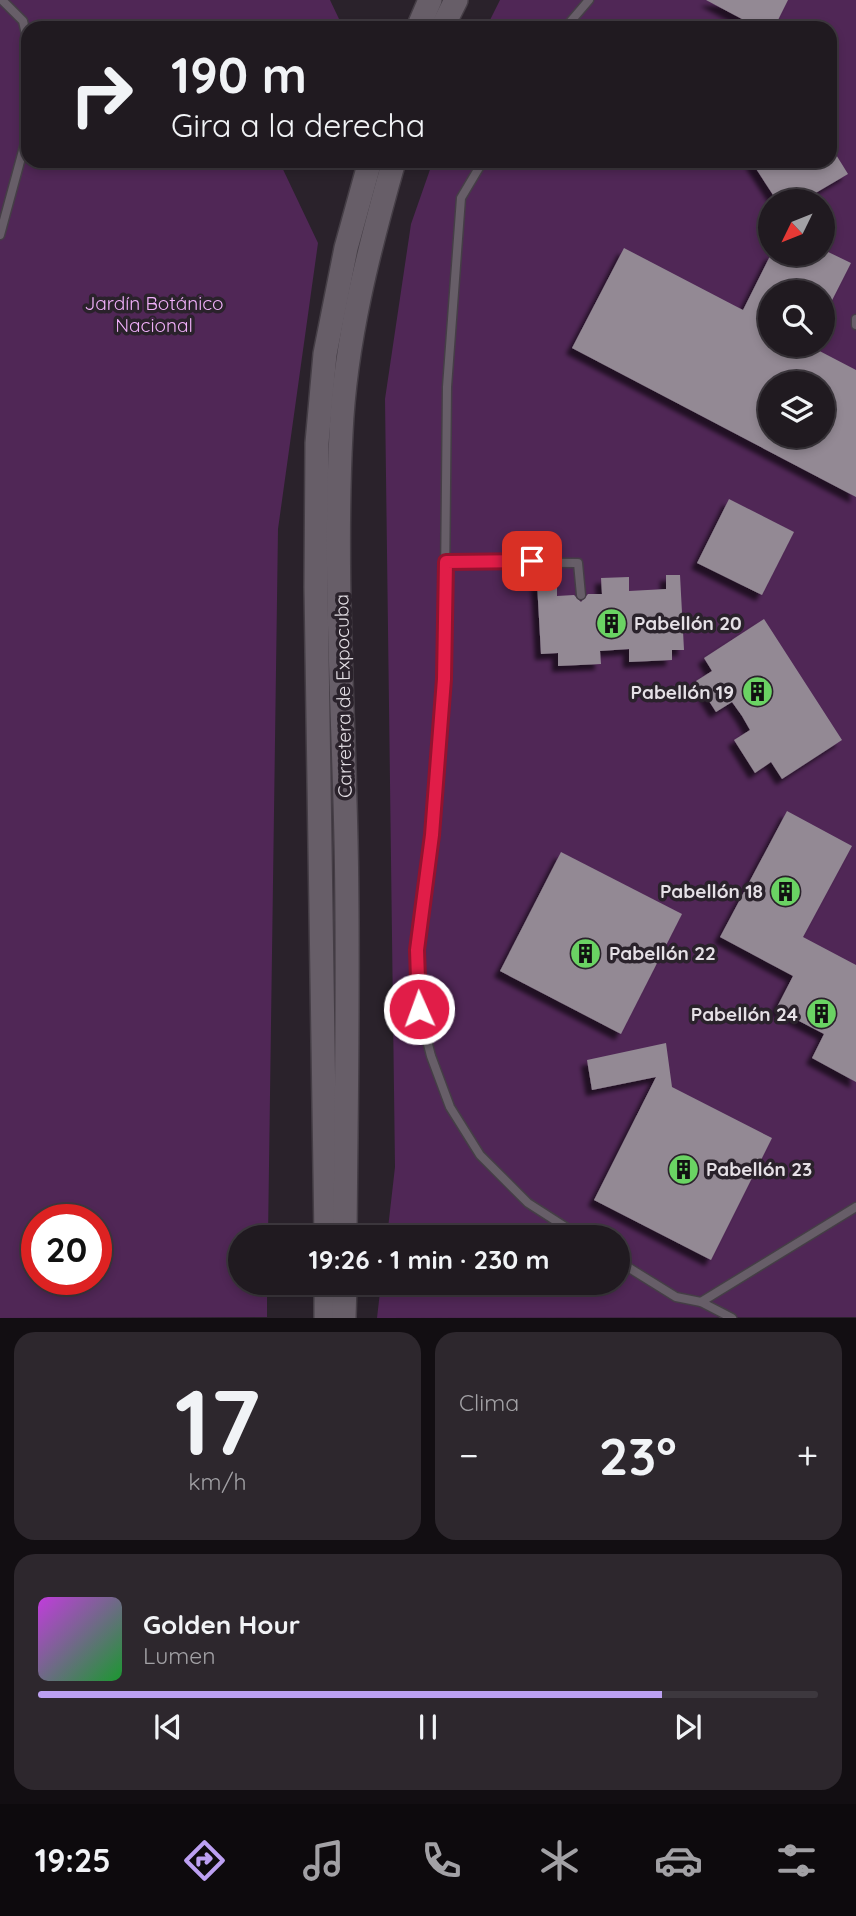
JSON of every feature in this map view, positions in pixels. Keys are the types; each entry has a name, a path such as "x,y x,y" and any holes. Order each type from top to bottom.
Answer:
{"main road":[{"path":"421,21 430,0"},
{"path":"446,21 456,0"},
{"name":"Carretera de Expocuba","path":"326,1225 316,587 317,443 325,354 346,248 368,168"},
{"name":"Carretera de Expocuba","path":"345,1225 346,867 339,526 341,430 351,343 370,248 392,168"},
{"path":"326,1295 326,1318"},
{"path":"344,1318 345,1295"}],"lane":[{"path":"2,0 23,21"},
{"path":"571,21 589,0"},
{"path":"0,235 21,158"},
{"path":"479,168 461,198 447,387 444,679 432,835 417,950 419,1009 431,1056 450,1107 480,1155 528,1203 562,1225"},
{"path":"856,318 856,325"},
{"path":"446,562 578,563 581,595"},
{"path":"701,1302 856,1207"},
{"path":"630,1268 676,1297 701,1302 732,1318"}],"green space":[{"name":"Jardín Botánico Nacional","path":"0,0 330,0 339,19 21,21 21,168 282,168 318,243 278,529 268,1225 228,1225 228,1295 267,1295 267,1317 0,1318"},
{"path":"500,0 856,0 856,1317 377,1318 380,1295 630,1295 630,1225 388,1225 395,1167 385,399 411,224 431,168 837,168 837,21 490,21"}],"building":[{"path":"706,0 788,0 778,21 746,21"},
{"path":"837,156 848,174 822,189 769,189 756,168 837,168"},
{"path":"624,248 743,310 758,280 758,357 831,357 856,370 856,497 763,448 835,448 835,371 758,371 758,446 572,348"},
{"path":"835,255 851,263 835,294 835,280 758,280 765,266 835,266"},
{"path":"729,499 794,532 762,595 697,563"},
{"name":"Pabellón 20","path":"666,575 680,575 684,650 672,650 672,660 629,662 629,649 600,651 601,664 558,666 558,653 541,654 537,583 557,582 557,596 574,595 581,602 588,594 602,594 601,578 629,577 629,591 666,589"},
{"name":"Pabellón 19","path":"764,619 842,740 782,779 771,762 755,773 734,740 750,730 742,716 732,702 716,712 696,681 712,671 704,658"},
{"path":"787,811 852,846 803,937 856,965 856,1082 812,1058 824,1034 776,1009 793,976 720,937"},
{"name":"Pabellón 22","path":"561,852 682,914 621,1034 500,971"},
{"name":"Pabellón 23","path":"666,1043 672,1087 772,1138 711,1260 594,1200 656,1077 592,1090 587,1060"}],"place":[{"name":"Pabellón 20","path":"611,623"},
{"name":"Pabellón 19","path":"757,692"},
{"name":"Pabellón 18","path":"786,891"},
{"name":"Pabellón 22","path":"586,953"},
{"name":"Pabellón 24","path":"821,1014"},
{"name":"Pabellón 23","path":"683,1169"}],"route":[{"path":"419,1009 417,950 432,835 444,679 446,562 532,561"}]}
